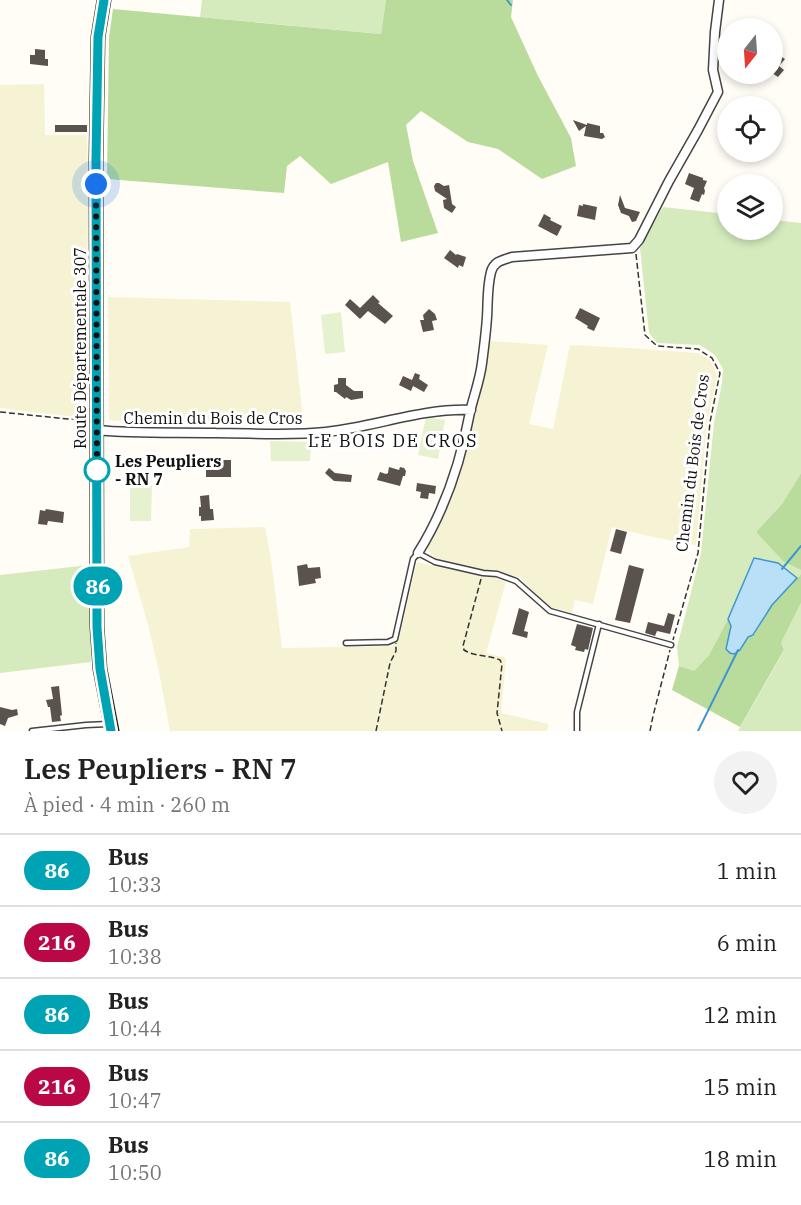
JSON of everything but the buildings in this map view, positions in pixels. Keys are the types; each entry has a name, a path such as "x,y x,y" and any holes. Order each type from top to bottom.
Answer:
{"main road":[{"name":"Route Départementale 307","path":"104,0 98,37 96,138 97,627 100,669 112,726"}],"street":[{"path":"418,553 434,527 446,499 468,426 481,371 491,272 496,263 512,257 632,248 639,240 718,92 713,70 719,0"},
{"name":"Chemin du Bois de Cros","path":"97,425 160,433 214,432 278,435 328,432 426,412 451,409 471,410"}],"lane":[{"path":"346,643 388,642 395,639 413,560 418,553 435,562 497,574 516,581 550,611 671,645"},
{"path":"578,731 577,712 599,624"},
{"path":"32,731 86,725 112,726"}],"path":[{"name":"Chemin du Bois de Cros","path":"632,248 636,254 645,335 657,346 698,349 712,358 720,373 710,422 698,553 671,645 650,731"},
{"path":"0,412 68,419 97,425"},
{"path":"483,573 463,646 468,653 493,657 500,660 502,664 497,713 502,731"},
{"path":"376,731 390,663 397,646 395,639"}],"shaded area":[{"path":"44,84 45,135 87,135 85,415 68,416 0,408 0,85"},
{"path":"108,297 290,302 303,418 274,424 141,423 109,420"},
{"path":"490,341 548,345 529,424 553,429 570,345 697,353 710,360 717,377 707,423 696,545 612,527 593,604 575,600 572,613 551,607 520,578 508,574 486,653 506,658 501,713 549,724 547,731 170,731 148,625 128,556 189,547 190,529 265,527 282,648 393,646 399,638 417,562 434,566 436,559 427,549 428,543 454,487 471,431"}],"green space":[{"path":"202,0 386,0 381,34 200,17"},
{"path":"386,0 513,0 511,17 538,76 571,138 576,166 542,179 498,149 468,142 421,111 406,125 413,161 438,233 401,242 388,162 331,184 300,156 287,166 284,193 107,179 109,37 113,9 381,34"},
{"path":"663,207 717,213 717,240 783,240 783,221 801,223 801,473 782,504 756,532 783,560 801,570 801,574 797,578 778,563 754,558 728,619 709,655 693,672 679,666 677,647 701,553 714,423 723,369 715,355 700,345 657,343 649,333 640,248"},
{"path":"341,312 345,352 325,354 321,315"},
{"path":"426,417 445,420 438,459 418,455"},
{"path":"270,441 311,442 310,461 271,461"},
{"path":"801,473 801,570 783,561 756,532 782,504"},
{"path":"130,484 152,485 151,521 130,521"},
{"path":"89,565 91,662 0,673 0,575"},
{"path":"801,574 801,603 781,643 784,650 740,727 672,690 679,666 694,671 709,655 728,619 734,654 740,650 748,637 754,635 772,605"},
{"path":"801,603 801,731 738,731 784,651 781,643"}],"water":[{"path":"754,558 778,563 797,578 772,605 753,635 748,637 740,650 734,654 726,649 731,626 728,619"}],"waterway":[{"path":"507,0 511,5"},
{"path":"782,569 801,546"},
{"path":"698,731 738,650"}],"bus line":[{"name":"86","path":"104,0 98,37 96,160 97,627 100,669 111,731"}],"place":[{"name":"Les Peupliers - RN 7","path":"97,470"}],"district":[{"name":"LE BOIS DE CROS","path":"393,441"}],"route":[{"path":"96,184 97,470"}]}
